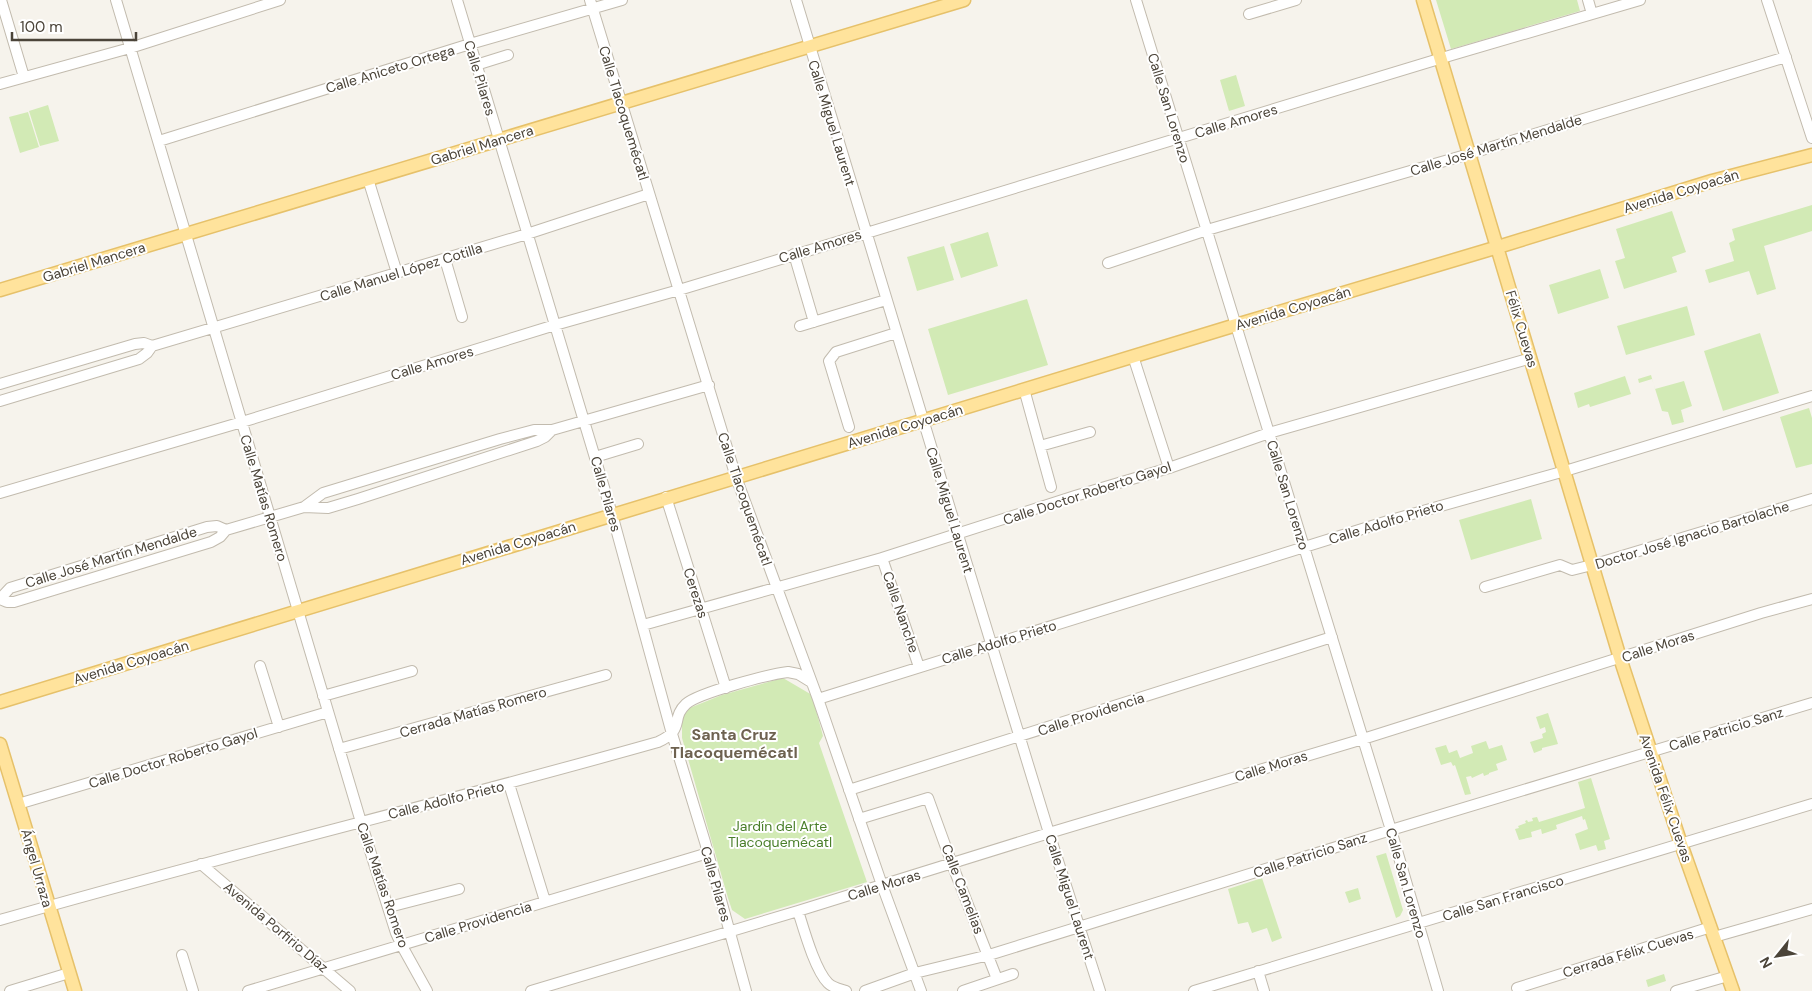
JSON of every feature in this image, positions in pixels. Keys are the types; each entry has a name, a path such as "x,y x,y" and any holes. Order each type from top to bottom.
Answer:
{"main road":[{"name":"Gabriel Mancera","path":"0,290 964,0"},
{"name":"Félix Cuevas","path":"1423,0 1620,658"},
{"name":"Avenida Coyoacán","path":"0,702 666,497 923,421 1712,181 1812,155"},
{"name":"Avenida Félix Cuevas","path":"1620,658 1712,932"},
{"name":"Ángel Urraza","path":"0,744 75,991"},
{"path":"1712,932 1733,991"}],"street":[{"path":"0,0 24,77"},
{"name":"Calle Matías Romero","path":"116,0 361,822 402,946 427,991"},
{"path":"0,84 130,48 280,0"},
{"name":"Calle Pilares","path":"457,0 612,514 672,734 708,853 746,991"},
{"name":"Calle Aniceto Ortega","path":"159,141 470,44 591,4 622,0"},
{"name":"Calle Miguel Laurent","path":"796,0 896,333 1100,991"},
{"name":"Calle San Lorenzo","path":"1136,0 1391,830 1438,991"},
{"path":"1249,14 1296,0"},
{"path":"1588,0 1592,14"},
{"name":"Calle Amores","path":"0,493 242,422 555,325 679,290 866,232 1640,0"},
{"path":"1768,0 1812,138"},
{"name":"Calle Tlacoquemécatl","path":"591,4 736,477 810,682 818,698 882,885 921,991"},
{"path":"476,65 508,56"},
{"name":"Calle José Martín Mendalde","path":"1108,263 1207,230 1469,154 1786,58"},
{"path":"368,179 396,273"},
{"name":"Calle Manuel López Cotilla","path":"0,384 52,367 135,344 144,343 152,346 527,234 649,194"},
{"path":"794,254 814,322"},
{"path":"445,259 462,317"},
{"path":"800,326 886,300"},
{"path":"849,427 829,361 830,358 836,352 896,333"},
{"name":"Calle Manuel López Cotilla","path":"0,401 139,358 147,353 152,346"},
{"path":"1133,356 1169,468"},
{"name":"Calle Doctor Roberto Gayol","path":"643,625 882,558 1169,468 1269,433 1531,358"},
{"path":"52,367 58,383"},
{"name":"Calle José Martín Mendalde","path":"304,507 323,493 433,459 534,430 552,430 584,422 709,385"},
{"path":"1024,390 1052,487"},
{"name":"Calle Adolfo Prieto","path":"818,698 1418,512 1812,396"},
{"name":"Calle José Martín Mendalde","path":"226,530 216,526 207,527 10,588 0,599 14,602 193,548 211,542 220,537 226,530 304,507 328,508 358,499 504,453 537,441 552,430"},
{"path":"1040,446 1090,432"},
{"path":"500,439 504,453"},
{"path":"595,457 638,444"},
{"path":"433,459 438,474"},
{"path":"354,484 358,499"},
{"name":"Cerezas","path":"666,497 726,688"},
{"name":"Doctor José Ignacio Bartolache","path":"1485,587 1560,565 1572,570 1592,565 1812,499"},
{"name":"Calle Nanche","path":"882,558 919,667"},
{"name":"Calle Moras","path":"532,991 1363,739 1761,613 1812,599"},
{"name":"Calle Providencia","path":"849,790 1332,637"},
{"path":"672,734 676,730 682,708 687,702 726,688 782,673 794,672 804,664"},
{"path":"260,666 279,727"},
{"path":"323,696 412,671"},
{"path":"794,672 807,678 810,682"},
{"name":"Cerrada Matías Romero","path":"340,749 606,675"},
{"name":"Calle Patricio Sanz","path":"865,991 915,973 989,955 1391,830 1812,703"},
{"name":"Calle Doctor Roberto Gayol","path":"18,804 328,712"},
{"name":"Calle Adolfo Prieto","path":"0,920 201,864 509,784 658,742 672,734"},
{"path":"509,784 545,901"},
{"name":"Calle Camelias","path":"859,819 928,798 997,979"},
{"name":"Calle San Francisco","path":"1194,991 1812,804"},
{"name":"Calle Providencia","path":"248,991 708,853"},
{"name":"Avenida Porfirio Díaz","path":"201,864 350,991"},
{"path":"389,908 460,889"},
{"name":"Cerrada Félix Cuevas","path":"1517,988 1712,932 1812,909"},
{"path":"798,911 816,963 824,977 832,986 846,991"},
{"path":"182,955 193,991"},
{"path":"1258,971 1264,991"},
{"path":"10,991 69,973"},
{"path":"963,991 1013,974"},
{"path":"1676,991 1728,976"}],"green space":[{"path":"1436,0 1577,0 1580,11 1451,49"},
{"path":"1236,75 1245,106 1229,111 1220,80"},
{"path":"48,105 59,141 40,146 29,111"},
{"path":"28,112 39,147 20,153 9,117"},
{"path":"1812,205 1812,231 1764,246 1776,289 1757,295 1749,271 1709,283 1705,270 1734,261 1729,243 1735,240 1732,229"},
{"path":"1672,211 1686,252 1672,257 1677,272 1624,289 1615,261 1625,258 1616,229"},
{"path":"988,232 998,266 961,278 950,244"},
{"path":"944,246 954,280 917,291 907,257"},
{"path":"1600,269 1609,298 1558,314 1549,285"},
{"path":"1027,299 1048,365 948,395 928,329"},
{"path":"1687,306 1695,335 1626,355 1617,326"},
{"path":"1760,333 1779,393 1723,411 1704,351"},
{"path":"1651,375 1654,384 1652,379 1639,383 1638,379"},
{"path":"1625,376 1631,394 1590,407 1589,404 1578,408 1574,393"},
{"path":"1684,381 1692,406 1681,410 1684,422 1672,425 1668,412 1662,411 1655,389"},
{"path":"1809,408 1812,418 1812,464 1796,468 1780,417"},
{"path":"1531,499 1542,539 1471,560 1459,520"},
{"name":"Jardín del Arte Tlacoquemécatl","path":"783,678 812,695 823,736 819,743 867,882 745,919 732,910 728,898 682,738 682,711 722,695"},
{"path":"1548,713 1558,744 1542,748 1542,750 1534,753 1530,742 1543,738 1542,734 1546,732 1545,727 1540,729 1536,717"},
{"path":"1486,741 1489,749 1502,745 1507,760 1496,764 1498,770 1489,774 1484,776 1483,773 1472,778 1471,776 1466,777 1471,794 1465,795 1455,765 1453,766 1451,762 1441,765 1435,748 1446,745 1449,753 1457,750 1460,758 1473,753 1471,746"},
{"path":"1591,778 1610,839 1604,841 1606,849 1598,851 1596,845 1580,850 1575,834 1588,829 1582,816 1556,825 1557,829 1542,834 1541,829 1531,832 1532,837 1519,840 1515,829 1526,823 1525,821 1527,820 1528,822 1533,821 1532,818 1537,817 1539,822 1585,808 1578,782"},
{"path":"1386,853 1403,910 1400,916 1396,918 1376,856"},
{"path":"1262,878 1282,938 1272,942 1267,928 1252,933 1248,922 1238,924 1228,889"},
{"path":"1358,888 1361,899 1349,903 1345,892"},
{"path":"1664,974 1666,981 1648,987 1646,980"}],"district":[{"name":"Santa Cruz Tlacoquemécatl","path":"734,743"}]}
